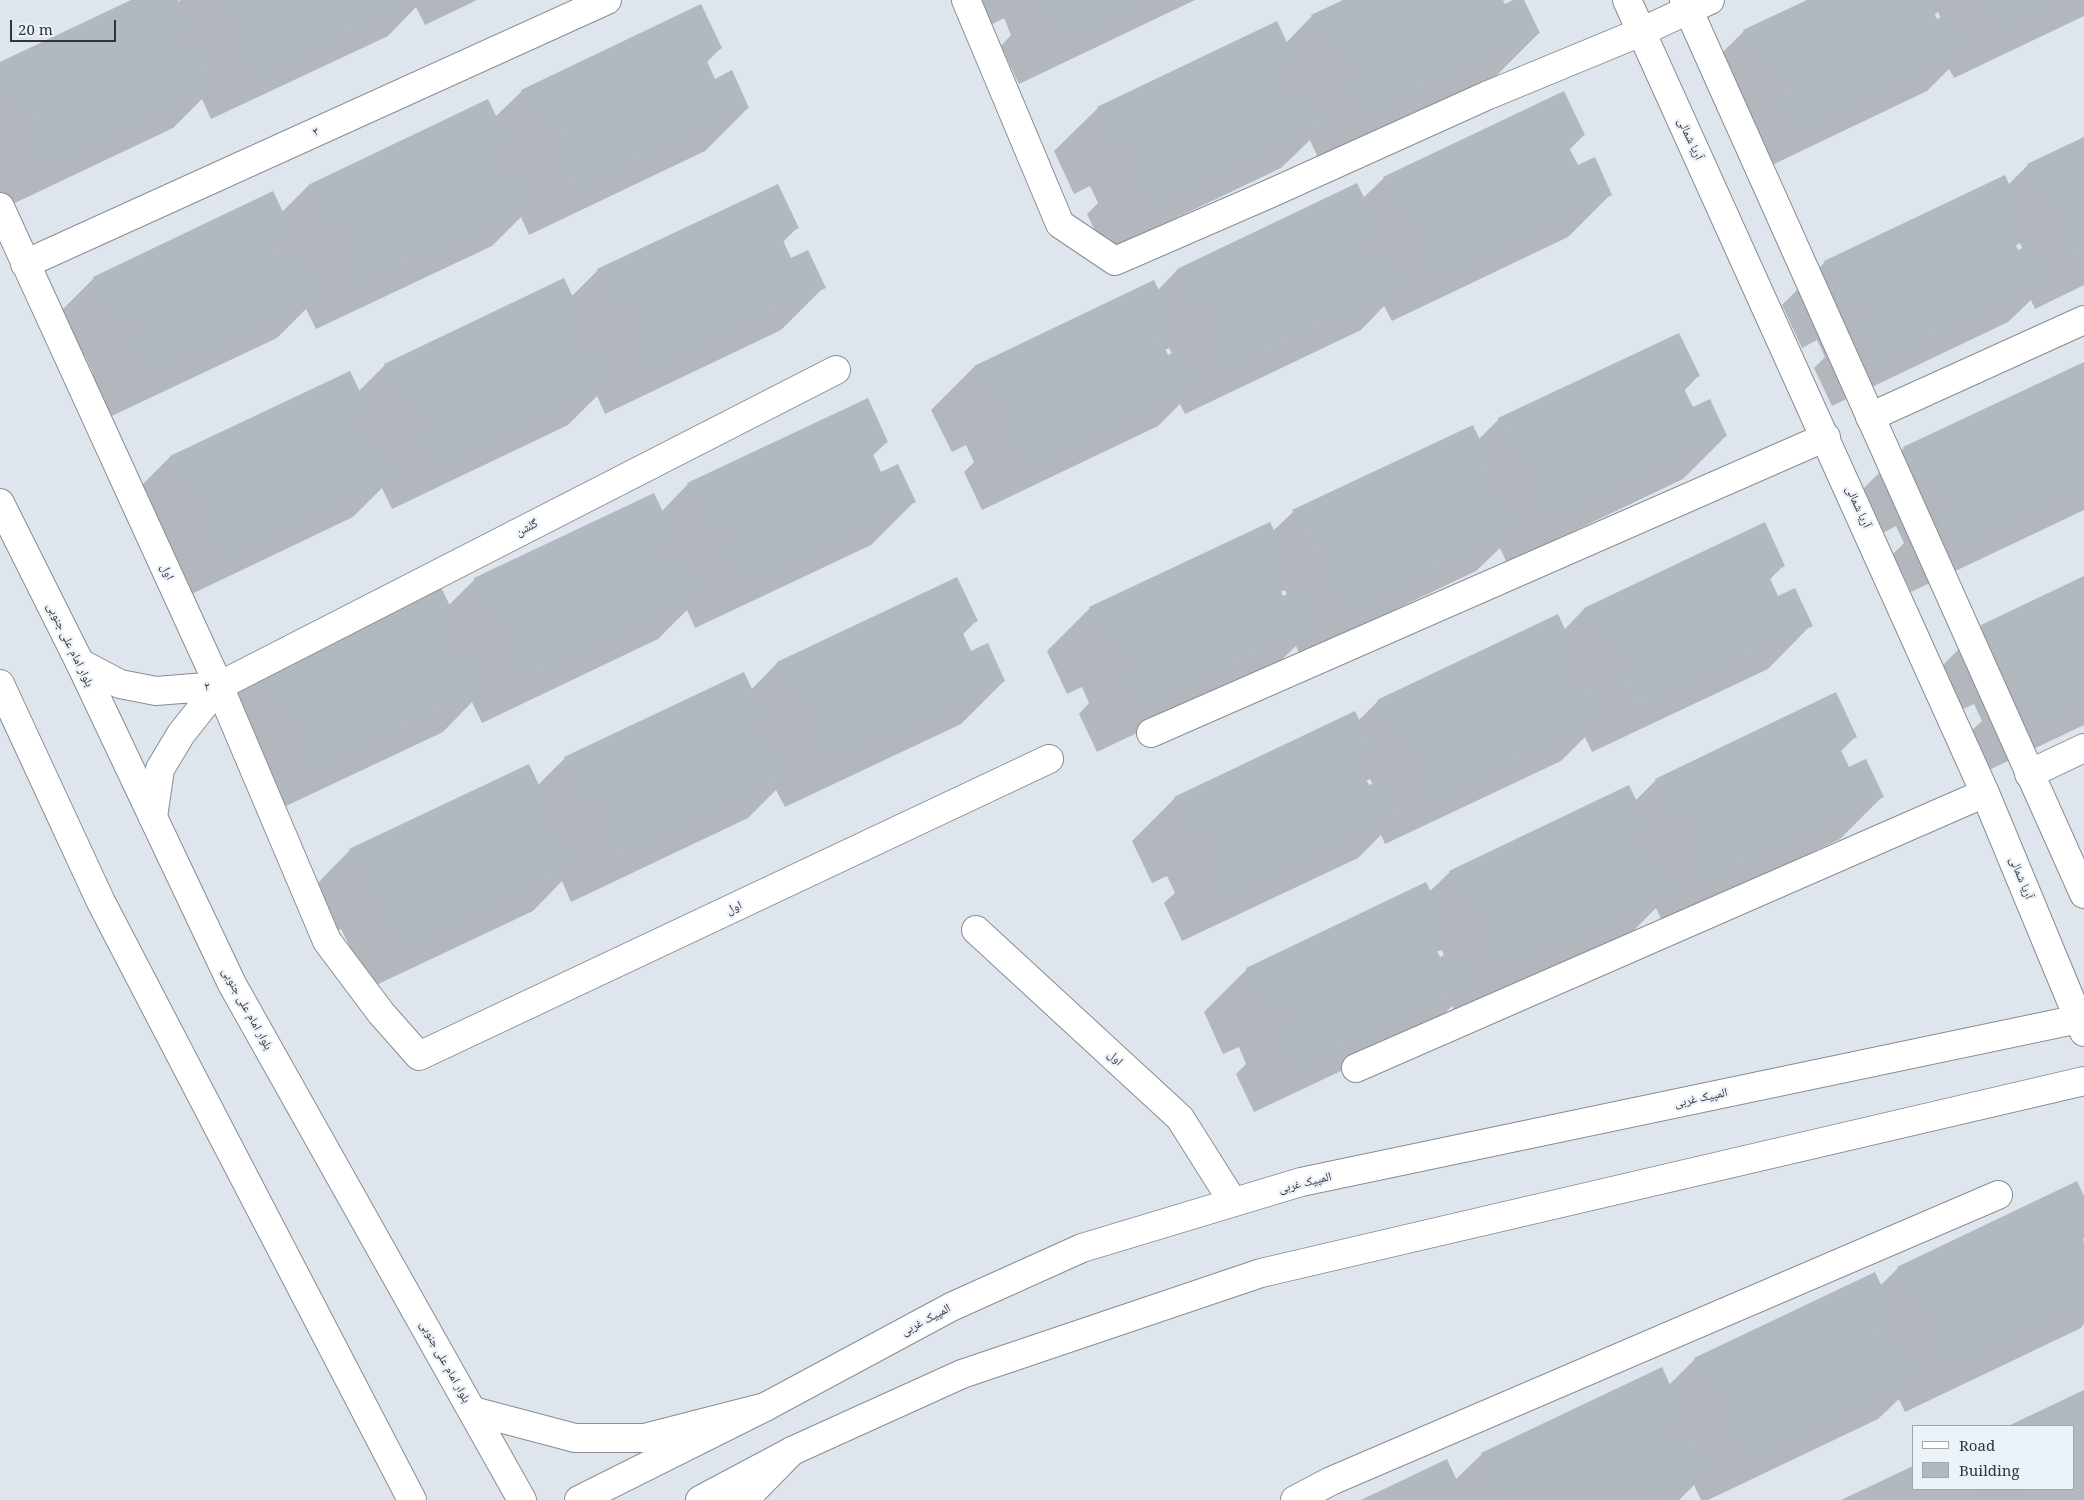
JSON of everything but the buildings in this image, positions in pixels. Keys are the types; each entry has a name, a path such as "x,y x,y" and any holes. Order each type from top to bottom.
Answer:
{"street":[{"name":"۳","path":"25,264 607,0"},
{"path":"966,0 1060,224 1115,260 1486,96 1641,32 1694,4 1870,417 2084,894"},
{"name":"آریا شمالی","path":"1627,0 1985,792 2082,1023"},
{"name":"اول","path":"0,207 219,686 327,941 381,1013 419,1056 1049,760"},
{"path":"1870,417 2084,320"},
{"name":"گلشن","path":"219,686 836,370"},
{"path":"1152,733 1826,437"},
{"name":"بلوار امام علی جنوبی","path":"0,503 80,663 232,984 522,1500"},
{"name":"۲","path":"80,663 120,684 156,691 219,686"},
{"path":"0,684 101,902 414,1499"},
{"name":"۲","path":"153,817 160,769 181,734 219,686"},
{"path":"2029,774 2084,748"},
{"path":"1356,1068 1985,792"},
{"name":"اول","path":"976,930 1180,1118 1233,1202"},
{"name":"المپیک غربی","path":"579,1500 765,1407 951,1307 1082,1248 1301,1182 2082,1023"},
{"path":"700,1500 792,1451 962,1374 1261,1273 2084,1081"},
{"path":"1295,1500 1340,1477 1998,1195"},
{"path":"473,1411 575,1438 644,1438 765,1407"},
{"path":"744,1500 792,1451"}]}
